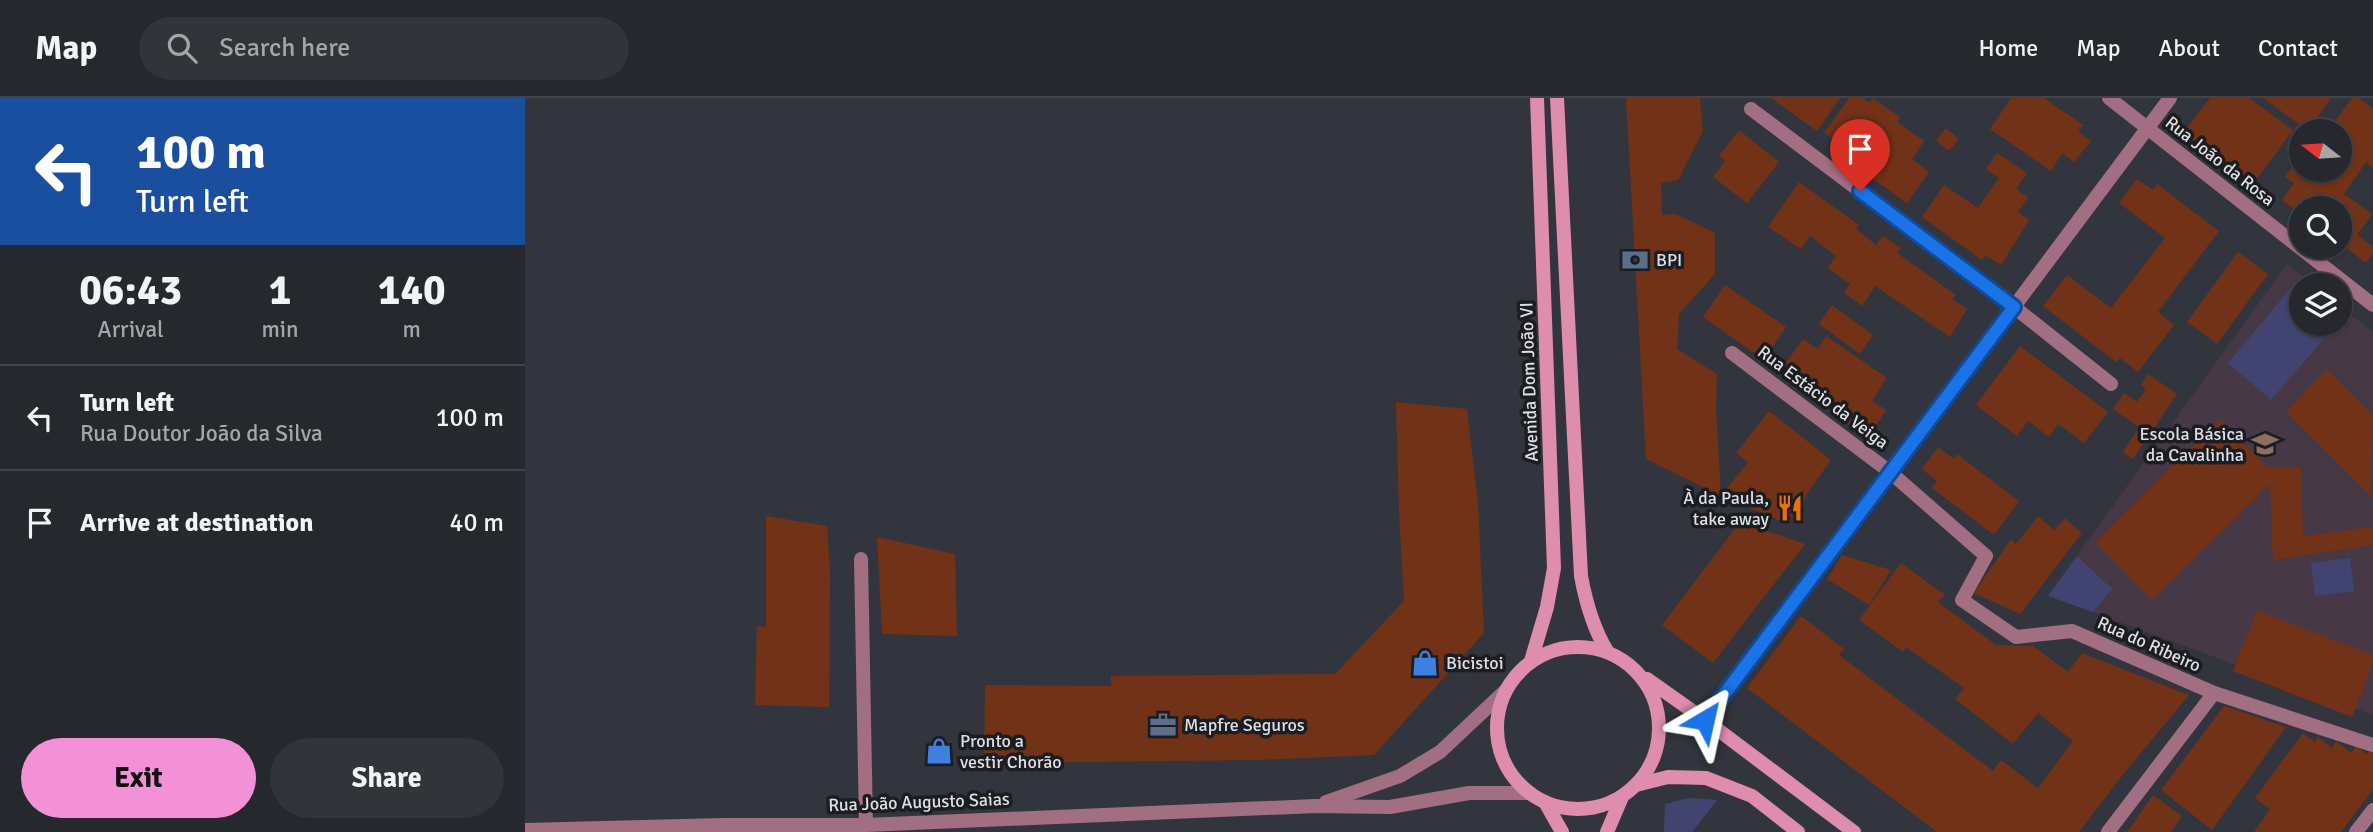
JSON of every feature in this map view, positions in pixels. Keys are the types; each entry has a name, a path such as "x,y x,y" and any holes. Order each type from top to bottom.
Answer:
{"main road":[{"name":"Avenida Dom João VI","path":"1531,661 1547,607 1554,568 1537,98"},
{"path":"1557,98 1581,576 1586,603 1598,636 1607,651"},
{"path":"1639,673 1652,693 1659,717 1659,742 1651,765 1636,785 1622,797 1597,808 1570,809 1545,802 1529,793 1513,777 1502,757 1497,735 1498,712 1506,690 1516,674 1531,661 1568,647 1586,647 1607,651 1624,660 1854,832"},
{"path":"1636,785 1668,777 1706,778 1752,796 1798,832"},
{"path":"1607,832 1622,797"},
{"path":"1545,802 1562,832"}],"street":[{"name":"Rua João da Rosa","path":"2109,98 2373,305"},
{"path":"1705,720 2170,98"},
{"path":"1751,109 2014,307 2111,384"},
{"name":"Rua Estácio da Veiga","path":"1732,353 1891,472"},
{"name":"Rua do Ribeiro","path":"1891,472 1986,556 1962,600 2016,637 2072,631 2214,693 2373,745"},
{"path":"861,559 866,825"},
{"path":"1315,806 1400,776 1440,752 1506,690"},
{"path":"2108,832 2214,693"},
{"path":"1315,806 1389,807 1469,793 1529,793"},
{"name":"Rua João Augusto Saias","path":"525,830 866,825 956,827 1315,806"},
{"path":"2356,832 2373,810"}],"shaded area":[{"name":"Escola Básica da Cavalinha","path":"2287,264 2299,273 2289,273 2289,336 2352,336 2352,315 2373,332 2373,715 2048,596"},
{"path":"2289,290 2289,336 2326,336 2271,400 2228,363"},
{"path":"2077,556 2112,589 2093,612 2048,596"},
{"path":"2350,558 2354,591 2315,596 2311,563"},
{"path":"1689,798 1717,800 1692,832 1664,832 1665,804"}],"building":[{"path":"1626,98 1700,98 1703,131 1678,180 1661,183 1662,215 1676,214 1715,233 1715,274 1679,314 1677,349 1717,374 1716,408 1721,496 1646,459"},
{"path":"1771,98 1840,98 1817,131"},
{"path":"1849,98 1863,98 1869,103 1873,98 1900,117 1897,122 1924,141 1912,159 1929,172 1907,203 1831,149 1836,141 1824,133"},
{"path":"2011,98 2044,98 2083,125 2078,131 2091,141 2074,162 2062,153 2051,171 1990,129"},
{"path":"2210,98 2249,98 2289,127 2289,135 2254,183 2184,132"},
{"path":"2263,98 2331,98 2316,119 2292,119"},
{"path":"2352,98 2359,98 2373,108 2373,168 2366,162 2344,194 2347,196 2289,196 2289,205 2282,200 2292,182 2352,182 2352,119 2337,119"},
{"path":"1946,128 1959,139 1949,151 1936,141"},
{"path":"1739,130 1779,162 1747,203 1713,177 1725,161 1719,156"},
{"path":"1997,153 2027,173 2016,189 2028,197 2018,212 2029,220 2001,265 1985,255 1982,260 1922,217 1944,185 1978,208 1999,178 1986,169"},
{"path":"2137,179 2153,190 2157,184 2219,231 2158,312 2174,325 2138,372 2120,358 2116,362 2043,306 2067,275 2111,308 2165,238 2119,203"},
{"path":"1799,182 1859,225 1856,229 1876,245 1883,236 1901,248 1897,253 1956,295 1952,299 1967,309 1950,337 1875,286 1862,306 1844,293 1850,284 1828,268 1836,256 1810,236 1801,249 1768,227"},
{"path":"2352,200 2372,214 2357,235 2373,247 2373,253 2366,263 2352,252"},
{"path":"2238,252 2268,274 2217,344 2187,322"},
{"path":"1725,285 1786,327 1764,360 1703,317"},
{"path":"1832,305 1873,335 1860,354 1819,324"},
{"path":"1826,336 1887,378 1872,401 1886,410 1868,438 1794,387 1799,378 1783,367 1803,339 1818,349"},
{"path":"2020,346 2108,412 2084,443 2058,424 2049,437 2028,421 2017,436 1976,405"},
{"path":"2327,369 2373,415 2371,496 2286,412"},
{"path":"2148,374 2177,394 2133,459 2123,452 2139,427 2113,409 2124,393 2137,402 2146,389 2141,385"},
{"path":"1396,402 1467,409 1478,503 1484,633 1374,755 1257,760 984,763 985,685 1111,686 1111,676 1335,674 1404,601"},
{"path":"1769,411 1831,460 1786,523 1721,496 1748,462 1736,453"},
{"path":"2220,419 2268,468 2301,468 2303,536 2373,527 2373,545 2273,560 2270,484 2152,600 2095,542"},
{"path":"1938,447 1954,459 1957,454 2019,501 1994,535 1932,488 1937,481 1922,469"},
{"path":"766,516 827,526 830,573 829,707 755,705 757,626 766,627"},
{"path":"2038,516 2054,530 2065,518 2082,533 2020,614 1974,593 2011,539 2016,544"},
{"path":"1740,522 1805,544 1713,663 1662,625"},
{"path":"877,537 955,554 957,636 882,634"},
{"path":"1842,555 1891,570 1869,605 1827,579"},
{"path":"1901,563 1945,595 1938,602 1996,645 2033,646 2068,672 2082,653 2189,695 2079,832 1937,832 1747,688 1801,616 1844,649 1839,655 1993,771 2001,760 2038,788 2073,741 2038,713 2013,744 1955,699 1964,688 1906,647 1903,652 1859,620"},
{"path":"2257,610 2373,655 2373,663 2352,717 2233,671"},
{"path":"2224,706 2286,727 2212,830 2161,790"},
{"path":"2303,733 2315,742 2318,737 2332,748 2336,741 2351,753 2356,746 2367,754 2373,745 2373,789 2341,832 2254,832 2270,809 2255,798"},
{"path":"2153,795 2182,816 2171,832 2127,832"}],"place":[{"name":"BPI","path":"1635,260"},
{"name":"Escola Básica da Cavalinha","path":"2265,444"},
{"name":"À da Paula, take away","path":"1790,508"},
{"name":"Bicistoi","path":"1425,663"},
{"name":"Mapfre Seguros","path":"1163,725"},
{"name":"Pronto a vestir Chorão","path":"939,751"}],"route":[{"path":"1705,720 2014,307 1860,191"}]}
